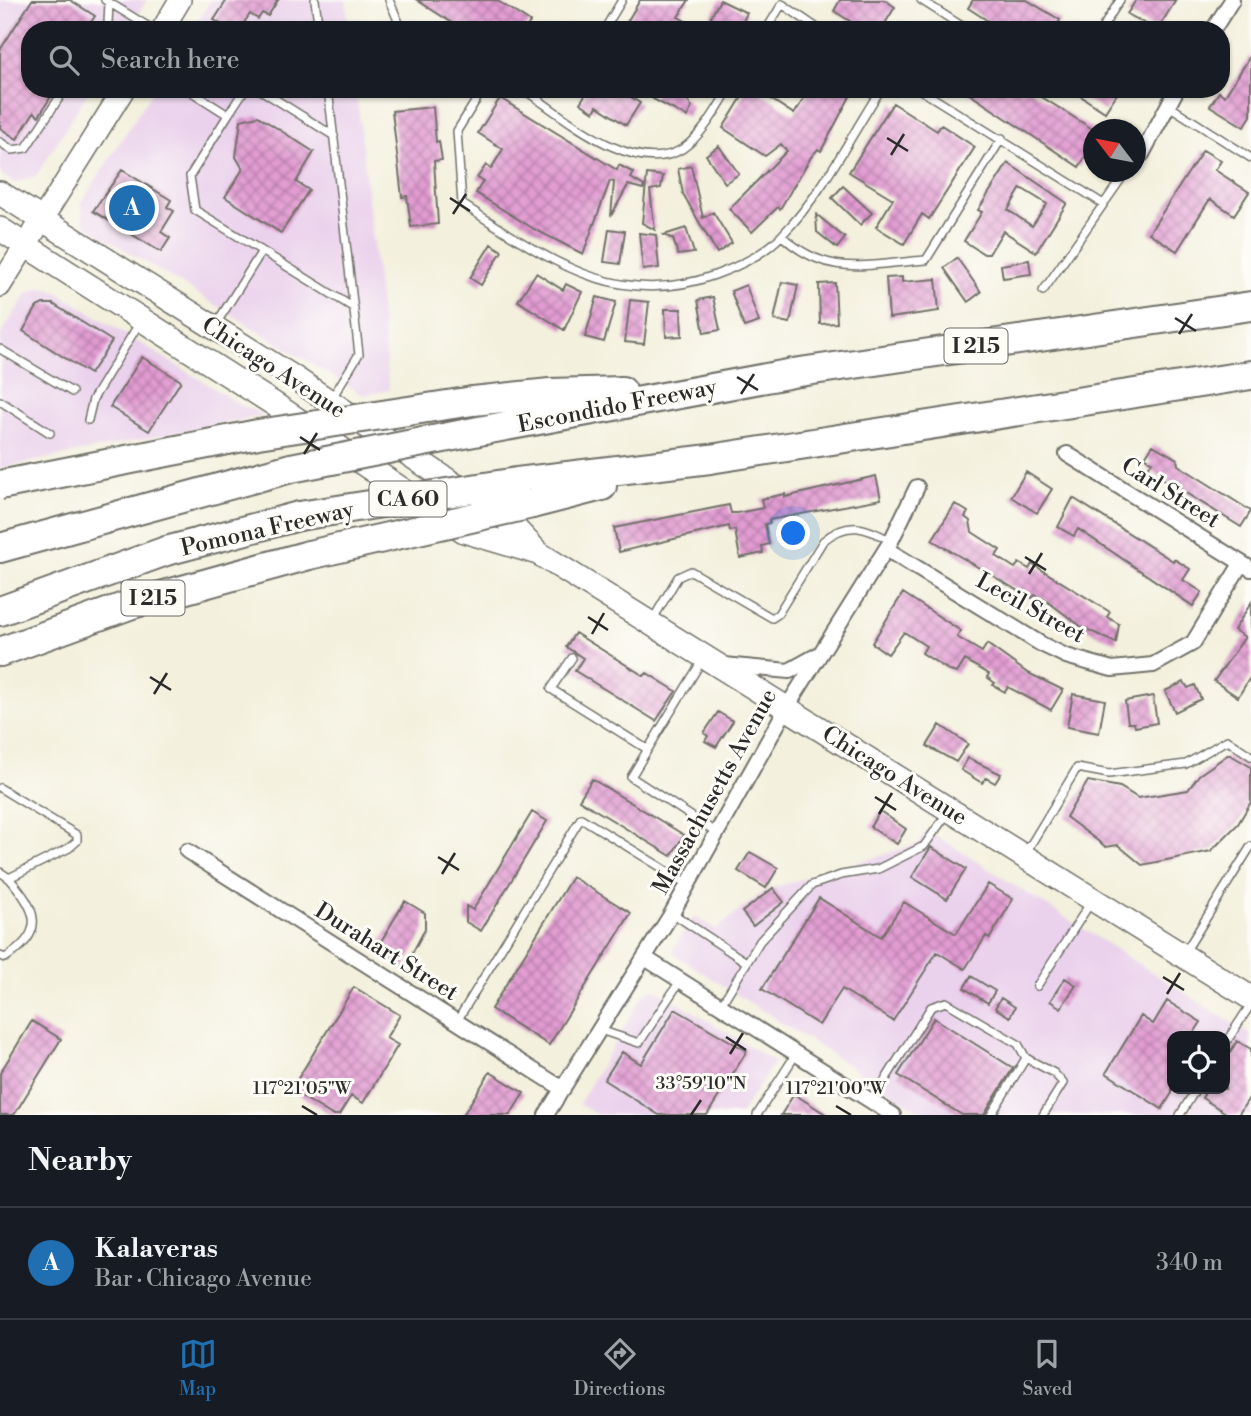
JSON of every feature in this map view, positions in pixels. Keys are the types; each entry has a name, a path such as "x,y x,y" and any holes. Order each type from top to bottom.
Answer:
{"highway":[{"name":"Escondido Freeway","path":"74,527 291,468 479,431 806,371 1251,306"},
{"name":"Pomona Freeway","path":"0,611 166,551 299,516 524,493 710,459 1251,375"},
{"path":"0,485 258,434 473,401 550,393 702,390"},
{"name":"I 215","path":"0,652 132,604 524,493"},
{"path":"0,558 74,527"},
{"name":"I 215","path":"0,548 74,527"}],"main road":[{"path":"167,21 180,0"},
{"path":"0,286 118,98"},
{"name":"Chicago Avenue","path":"0,193 214,328 506,519 538,553 1251,998"},
{"name":"Chicago Avenue","path":"0,229 464,531 538,553"}],"street":[{"path":"1219,21 1232,0"},
{"path":"1146,144 1171,98"},
{"name":"Carl Street","path":"1067,454 1246,567"},
{"name":"Massachusetts Avenue","path":"546,1115 672,913 787,707 888,545 917,487"},
{"name":"Lecil Street","path":"888,545 1041,644 1066,656 1112,669 1153,665 1193,643 1246,567"},
{"path":"711,661 789,671 820,654"},
{"name":"Durahart Street","path":"187,851 563,1089"},
{"path":"645,958 880,1110"}],"lane":[{"path":"315,0 318,21"},
{"path":"389,0 398,21"},
{"path":"609,21 622,0"},
{"path":"921,0 954,21"},
{"path":"1107,21 1120,0"},
{"path":"107,1 108,21"},
{"path":"107,1 139,21"},
{"path":"772,21 782,4 807,21"},
{"path":"0,142 12,150 26,148 59,98"},
{"path":"201,98 228,115"},
{"path":"238,98 190,176 195,210 354,308"},
{"path":"273,98 334,136"},
{"path":"329,98 359,354 329,403"},
{"path":"477,98 457,131 462,204 567,268 611,284 639,288 692,283 736,267 782,236 811,199 875,98"},
{"path":"537,98 625,153 656,158 682,148 696,137 723,98"},
{"path":"934,98 1102,203"},
{"path":"1167,105 1251,158"},
{"path":"782,236 808,257 829,265 926,260 1002,138"},
{"path":"1043,291 1118,182"},
{"path":"214,328 262,251"},
{"path":"88,420 93,399 141,320"},
{"path":"0,349 72,392"},
{"path":"0,401 50,433"},
{"path":"651,623 678,578 691,571 772,618 778,614 823,541 832,533 866,527 888,545"},
{"path":"572,658 551,689 647,749"},
{"path":"711,661 647,749 631,777 717,833"},
{"path":"1024,856 1077,768 1109,774 1186,764 1227,740 1251,756"},
{"path":"0,788 77,835 77,841 69,848 9,878"},
{"path":"720,1006 746,962 773,925 812,885 841,875 877,869 923,846 950,810"},
{"path":"457,1021 581,818 688,884"},
{"path":"1183,955 1251,846"},
{"path":"0,872 9,878 29,901 33,916 32,934 23,947 5,958 0,956"},
{"path":"1037,986 1093,899"},
{"path":"672,913 746,962"},
{"path":"600,1030 639,1043 680,981"},
{"path":"880,1110 931,1007 946,1002 1018,1044 1026,1058 1054,1073 1063,1083 1043,1115"},
{"path":"1230,1036 1251,1004"},
{"path":"757,1115 796,1054"},
{"path":"991,1115 1026,1058"},
{"path":"1180,1115 1193,1094"}],"shaded area":[{"path":"0,0 147,0 134,21 21,21 21,98 84,98 36,176 15,183 0,174"},
{"path":"211,0 346,0 348,21 198,21"},
{"path":"148,98 357,98 389,390 363,395 91,229 83,221 82,202"},
{"path":"38,288 52,289 241,405 265,415 0,468 0,336 27,293"},
{"path":"927,830 1251,1035 1251,1115 926,1115 674,954 673,949 694,916 716,929 766,890 918,844"},
{"path":"652,989 660,991 774,1062 740,1115 597,1115 579,1104 643,995"}],"building":[{"path":"32,0 70,0 95,16 92,21 21,21 21,98 50,98 39,116 34,112 17,139 0,128 0,50"},
{"path":"227,0 278,0 268,16 262,13 258,19 250,14 245,21 214,20"},
{"path":"417,0 496,0 528,21 449,21"},
{"path":"640,0 689,0 678,17 685,21 628,21"},
{"path":"720,0 747,13 743,21 709,21"},
{"path":"840,0 885,0 895,7 886,21 850,21 834,11"},
{"path":"973,0 1027,0 1060,20 988,21 968,8"},
{"path":"1136,0 1176,0 1163,21 1140,21 1127,14"},
{"path":"1251,55 1251,116 1244,127 1210,106 1215,98 1230,98 1230,88"},
{"path":"500,98 617,170 619,165 634,173 631,178 644,186 643,189 628,185 611,216 614,182 610,181 583,254 534,229 476,193 483,181 477,178 486,165 491,169 503,149 478,133"},
{"path":"583,98 632,98 640,103 626,125 597,106 594,112 580,103"},
{"path":"684,98 692,107 687,117 653,99"},
{"path":"741,98 769,98 794,114 804,98 849,98 821,151 818,149 811,157 780,209 778,207 752,232 729,209 787,151 781,144 765,156 723,128"},
{"path":"976,98 1043,98 1083,123 1083,161 1079,167"},
{"path":"1084,98 1114,98 1105,112"},
{"path":"893,103 937,131 941,125 975,147 929,219 922,214 904,244 876,227 893,199 849,172"},
{"path":"433,107 436,142 439,141 442,160 434,161 438,224 411,227 407,196 402,197 392,111"},
{"path":"258,116 314,152 296,182 309,190 281,233 225,197 243,169 236,157 241,120"},
{"path":"719,146 739,174 725,183 706,155"},
{"path":"1203,150 1221,161 1215,170 1249,192 1234,215 1210,199 1177,251 1149,233"},
{"path":"1008,163 1067,203 1036,252 1003,231 989,254 984,254 964,241 982,212 978,210","holes":["1021,188 1047,204 1032,226 1008,210"]},
{"path":"691,166 703,218 713,212 732,243 717,253 683,194 678,169"},
{"path":"122,170 171,200 167,207 174,211 161,232 170,238 161,252 93,211"},
{"path":"647,174 663,176 661,188 650,190 655,230 642,223"},
{"path":"843,186 872,213 860,225 832,198"},
{"path":"816,214 845,238 837,248 817,232"},
{"path":"686,228 694,253 678,255 673,239 664,235"},
{"path":"609,229 625,231 620,264 604,262"},
{"path":"639,233 656,235 659,268 643,270"},
{"path":"491,244 502,251 481,285 470,278"},
{"path":"957,258 981,292 968,302 944,268"},
{"path":"1029,260 1031,274 1003,278 1001,265"},
{"path":"536,273 563,290 566,284 582,292 564,330 518,301"},
{"path":"902,277 902,282 936,279 939,311 889,318 886,278"},
{"path":"782,282 798,285 790,323 774,320"},
{"path":"835,283 837,323 820,324 819,284"},
{"path":"746,285 759,322 744,327 731,291"},
{"path":"597,297 616,302 604,342 585,337"},
{"path":"713,297 720,330 704,333 698,300"},
{"path":"630,300 649,302 644,344 625,342"},
{"path":"53,304 112,341 90,374 23,331 37,307"},
{"path":"665,309 681,309 682,336 666,337"},
{"path":"142,357 181,381 149,431 110,407"},
{"path":"1153,445 1177,459 1178,465 1251,511 1241,527 1147,469 1152,462 1145,457"},
{"path":"1026,472 1052,489 1037,513 1011,497"},
{"path":"876,476 881,499 769,520 770,523 765,524 769,544 762,546 763,553 740,558 735,530 730,531 729,526 619,552 614,528 729,505 731,513 763,508 761,499 785,494 785,497"},
{"path":"1073,498 1190,569 1183,580 1202,592 1193,606 1078,529 1074,536 1058,527"},
{"path":"955,504 968,512 965,517 970,521 972,532 1000,550 996,556 1015,568 1019,563 1029,569 1032,564 1110,612 1107,617 1119,624 1116,643 1082,627 1044,599 1035,595 1032,598 932,540"},
{"path":"903,593 961,631 957,637 982,652 987,644 1026,672 1063,690 1051,710 1008,687 1005,692 993,685 995,683 987,677 989,674 965,660 957,673 950,671 922,653 926,646 904,632 888,654 872,643"},
{"path":"1251,603 1251,676 1238,697 1214,681 1245,637 1234,630"},
{"path":"575,633 644,676 647,673 676,691 656,721 575,671 583,658 566,647"},
{"path":"1184,682 1188,688 1195,685 1201,699 1175,712 1165,691"},
{"path":"1073,694 1105,700 1099,733 1067,727"},
{"path":"1153,696 1157,723 1135,727 1134,723 1128,723 1125,701"},
{"path":"718,712 733,721 716,747 705,741 708,736 704,733"},
{"path":"940,725 968,744 956,762 927,746"},
{"path":"1229,754 1251,767 1251,802 1238,824 1211,851 1142,865 1118,845 1106,847 1066,817 1088,781 1120,787 1138,798 1188,790 1199,775"},
{"path":"968,758 1001,774 995,783 986,778 982,783 961,770"},
{"path":"592,779 684,835 671,856 579,800"},
{"path":"880,811 906,829 897,844 870,827"},
{"path":"532,812 547,821 481,931 466,922 466,906 473,910"},
{"path":"931,847 966,869 947,899 912,877"},
{"path":"750,852 778,868 766,888 738,871"},
{"path":"572,877 631,913 549,1045 491,1009"},
{"path":"988,884 1013,899 990,938 986,936 965,969 937,952 893,1021 842,989 819,1025 762,989 819,898 881,937 904,902 956,934"},
{"path":"773,888 784,902 753,926 742,912"},
{"path":"405,901 425,913 425,929 405,967 377,948"},
{"path":"971,976 995,991 988,1003 964,988"},
{"path":"1065,978 1076,985 1061,1008 1050,1001"},
{"path":"354,987 400,1015 386,1038 398,1045 363,1103 351,1096 339,1115 332,1115 291,1090"},
{"path":"1001,998 1015,1007 1010,1017 995,1008"},
{"path":"1167,1001 1201,1022 1195,1031 1167,1031 1167,1094 1171,1094 1162,1109 1106,1073 1141,1016 1153,1024"},
{"path":"675,1009 747,1051 707,1115 659,1115 604,1080 622,1052 641,1064"},
{"path":"934,1018 1013,1068 984,1115 962,1115 898,1075"},
{"path":"32,1021 61,1039 14,1115 0,1115 0,1073"},
{"path":"1237,1041 1251,1049 1251,1095 1238,1115 1229,1115 1202,1098 1204,1094 1230,1094 1230,1053"},
{"path":"490,1072 524,1093 510,1115 463,1115"},
{"path":"794,1094 827,1115 781,1115"}],"place":[{"name":"Kalaveras","path":"132,208"}]}
